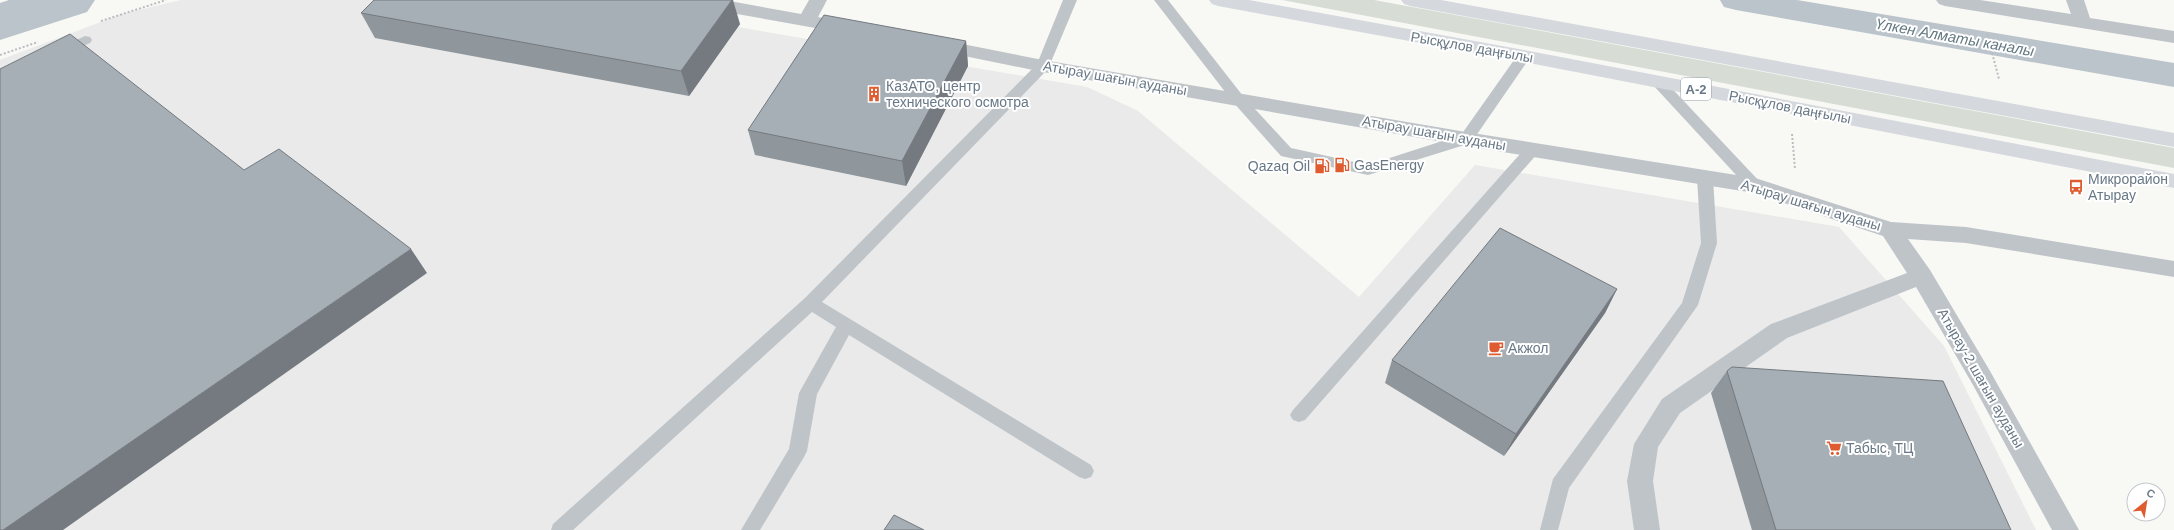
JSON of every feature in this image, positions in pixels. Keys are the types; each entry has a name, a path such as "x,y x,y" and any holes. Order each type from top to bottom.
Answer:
{"main road":[{"name":"Рысқұлов даңғылы","path":"1218,0 1524,56 2174,181"},
{"path":"1410,0 2174,140"}],"street":[{"path":"692,0 868,32"},
{"path":"807,20 818,0"},
{"path":"1945,0 2174,37"},
{"path":"2074,0 2082,22"},
{"name":"Атырау шағын ауданы","path":"922,42 1044,66 1466,139 1755,186 1891,230 1966,235 2174,269"},
{"name":"Атырау-2 шағын ауданы","path":"1891,230 1922,276 2002,412 2066,530"},
{"path":"1647,530 1640,481 1646,444 1671,406 1779,331 1922,276"}],"lane":[{"path":"560,530 811,303 1044,66 1070,0"},
{"path":"1161,0 1238,99 1286,152 1368,170 1466,139 1524,56"},
{"path":"50,58 85,40"},
{"path":"1658,82 1755,186"},
{"path":"1299,415 1532,150"},
{"path":"1549,530 1560,485 1690,305 1709,243 1705,178"},
{"path":"811,303 1084,471"},
{"path":"750,530 798,451 808,393 846,324"}],"path":[{"path":"1985,28 1999,80"}],"shaded area":[{"path":"181,0 580,0 1087,87 1138,111 1359,297 1475,165 1839,227 1944,346 2036,530 0,530 0,60 122,14"},
{"path":"1282,0 1374,0 2174,148 2174,168"}],"building":[{"path":"374,0 732,0 681,71 361,13"},
{"name":"КазАТО, центр технического осмотра","path":"824,15 966,41 902,161 748,130"},
{"path":"70,34 244,170 279,149 411,249 3,530 0,530 0,69"},
{"name":"Акжол","path":"1500,228 1617,289 1516,434 1392,360"},
{"name":"Табыс, ТЦ","path":"1732,367 1943,381 2011,530 1776,530 1727,371"},
{"path":"894,515 924,530 884,530"}],"waterway":[{"path":"0,22 67,0"},
{"name":"Үлкен Алматы каналы","path":"1736,0 2174,75"}],"place":[{"name":"КазАТО, центр технического осмотра","path":"874,94"},
{"name":"GasEnergy","path":"1342,165"},
{"name":"Qazaq Oil","path":"1322,166"},
{"name":"Микрорайон Атырау","path":"2076,187"},
{"name":"Акжол","path":"1496,348"},
{"name":"Табыс, ТЦ","path":"1834,448"}]}
